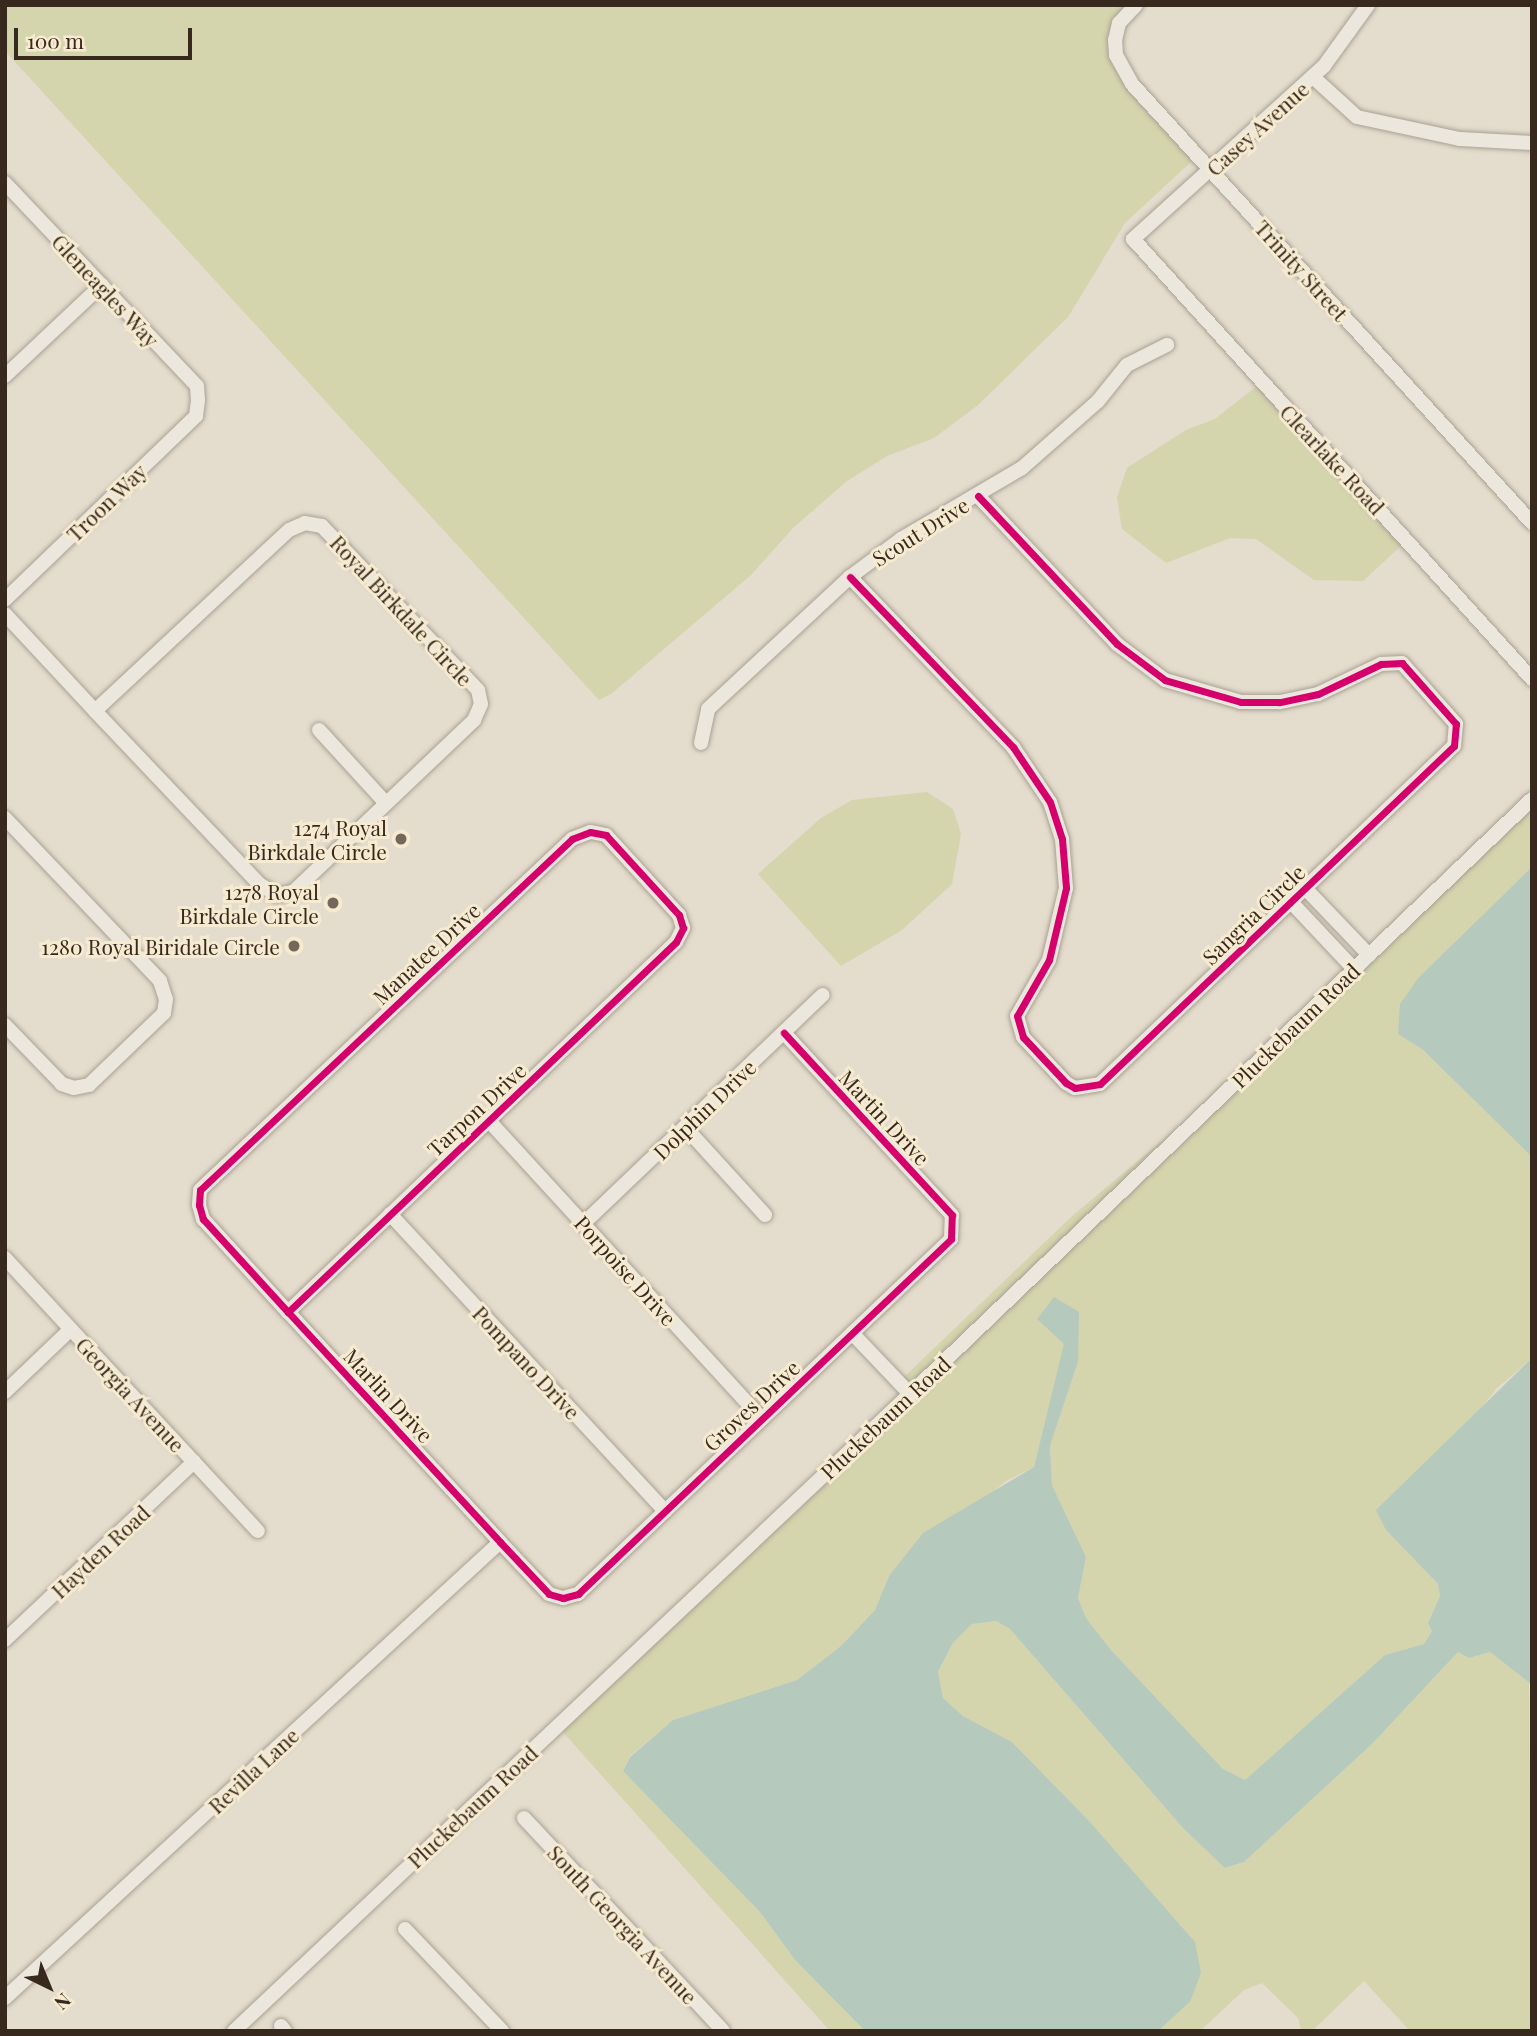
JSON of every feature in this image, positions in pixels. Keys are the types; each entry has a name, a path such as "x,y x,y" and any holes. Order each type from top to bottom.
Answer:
{"street":[{"name":"Trinity Street","path":"1136,5 1119,23 1115,40 1123,71 1532,523"},
{"name":"Casey Avenue","path":"1133,239 1313,77 1346,40 1368,5"},
{"path":"1313,77 1357,117 1460,139 1532,143"},
{"name":"Gleneagles Way","path":"5,183 197,386 198,400"},
{"name":"Clearlake Road","path":"1133,239 1532,680"},
{"path":"5,376 102,285"},
{"name":"Scout Drive","path":"701,743 708,709 850,577 901,539 978,496 1062,436 1127,365 1167,345"},
{"name":"Troon Way","path":"5,600 196,416 198,400"},
{"name":"Sangria Circle","path":"850,577 1013,747 1050,802 1062,839 1066,888 1049,960 1017,1016 1023,1037 1066,1083 1088,1089 1100,1084 1454,746 1458,735 1451,714 1412,670 1393,662 1318,694 1279,702 1241,702 1165,680 1117,645 978,496"},
{"name":"Royal Birkdale Circle","path":"5,614 95,711 259,884 277,895 293,892 474,720 481,704 478,690 322,526 304,523 289,530 95,711"},
{"path":"319,730 386,803"},
{"name":"Pluckebaum Road","path":"234,2031 910,1394 1532,799"},
{"path":"5,818 160,981 166,999 164,1013 89,1085 74,1088 62,1084 5,1025"},
{"name":"Manatee Drive","path":"199,1205 201,1190 572,839 590,832 607,835 679,915 683,928"},
{"path":"1305,888 1369,955"},
{"path":"1291,902 1354,969"},
{"name":"Tarpon Drive","path":"288,1312 676,942 683,928"},
{"name":"Dolphin Drive","path":"584,1223 823,995"},
{"name":"Martin Drive","path":"784,1033 952,1214 955,1228"},
{"name":"Porpoise Drive","path":"490,1122 761,1418"},
{"path":"685,1127 765,1215"},
{"name":"Marlin Drive","path":"199,1205 203,1219 500,1542 549,1594 563,1598"},
{"name":"Pompano Drive","path":"390,1214 665,1511"},
{"name":"Groves Drive","path":"563,1598 578,1594 951,1239 955,1228"},
{"name":"Georgia Avenue","path":"5,1258 258,1531"},
{"path":"5,1392 71,1329"},
{"path":"852,1333 910,1394"},
{"name":"Hayden Road","path":"5,1640 194,1462"},
{"name":"Revilla Lane","path":"5,1997 500,1542"},
{"name":"South Georgia Avenue","path":"524,1818 723,2031"},
{"path":"405,1928 502,2031"}],"green space":[{"path":"5,5 1126,5 1113,21 1108,37 1118,74 1193,160 1125,223 1068,317 978,405 934,438 887,456 847,481 793,528 751,575 611,694 599,700 5,51"},
{"path":"1258,385 1403,544 1363,581 1314,580 1256,539 1230,538 1166,563 1122,529 1117,497 1127,468 1186,430 1215,419"},
{"path":"927,792 953,809 961,834 952,884 902,930 841,966 758,874 821,818 852,800"},
{"path":"1532,808 1532,867 1419,977 1399,1034 1422,1049 1532,1157 1532,1358 1497,1388 1386,1530 1438,1584 1440,1596 1428,1623 1432,1631 1424,1644 1385,1655 1245,1780 1223,1769 1111,1650 1086,1618 1078,1598 1086,1557 1052,1485 1050,1446 1078,1362 1065,1344 1034,1467 1006,1481 889,1576 875,1610 841,1646 797,1680 673,1720 630,1756 623,1771 760,1912 795,1960 865,2031 830,2031 562,1731"},
{"path":"1182,1124 910,1385 903,1378 1071,1217"},
{"path":"996,1621 1010,1629 1183,1828 1226,1868 1244,1862 1372,1744 1458,1652 1469,1658 1490,1652 1529,1683 1532,2031 1410,2031 1364,1981 1313,2030 1301,2030 1298,2018 1262,1983 1244,1990 1200,2031 1158,2031 1190,2002 1195,1942 1091,1823 1012,1742 963,1716 943,1698 938,1673 953,1643 972,1624"}],"shaded area":[{"path":"1532,867 1532,1157 1422,1049 1398,1034 1400,1004 1419,977"},
{"path":"1054,1297 1079,1312 1078,1362 1050,1446 1052,1485 1086,1557 1078,1598 1086,1618 1111,1650 1223,1769 1245,1780 1385,1655 1424,1644 1432,1631 1428,1623 1440,1596 1438,1584 1386,1530 1376,1510 1532,1358 1532,1685 1490,1652 1469,1658 1458,1652 1372,1744 1244,1862 1225,1868 1183,1828 1010,1629 996,1621 972,1624 953,1643 938,1672 943,1698 963,1716 1012,1742 1091,1823 1195,1942 1201,1973 1190,2002 1158,2031 865,2031 795,1960 760,1912 623,1771 630,1757 673,1720 797,1680 841,1646 875,1610 889,1576 923,1533 1034,1467 1064,1344 1037,1319"}],"cycle path":[{"path":"850,577 1013,747 1050,802 1062,839 1066,888 1049,960 1017,1016 1023,1037 1066,1083 1075,1088 1100,1084 1454,746 1456,724 1402,663 1381,664 1318,694 1279,702 1241,702 1165,680 1117,644 978,496"},
{"path":"288,1312 676,942 683,928 679,915 606,835 590,832 572,839 200,1190 199,1205 203,1219 288,1312 500,1542 549,1594 563,1598 578,1594 951,1239 952,1215 784,1033"}],"place":[{"name":"1274 Royal Birkdale Circle","path":"401,839"},
{"name":"1278 Royal Birkdale Circle","path":"333,903"},
{"name":"1280 Royal Biridale Circle","path":"294,946"}]}
